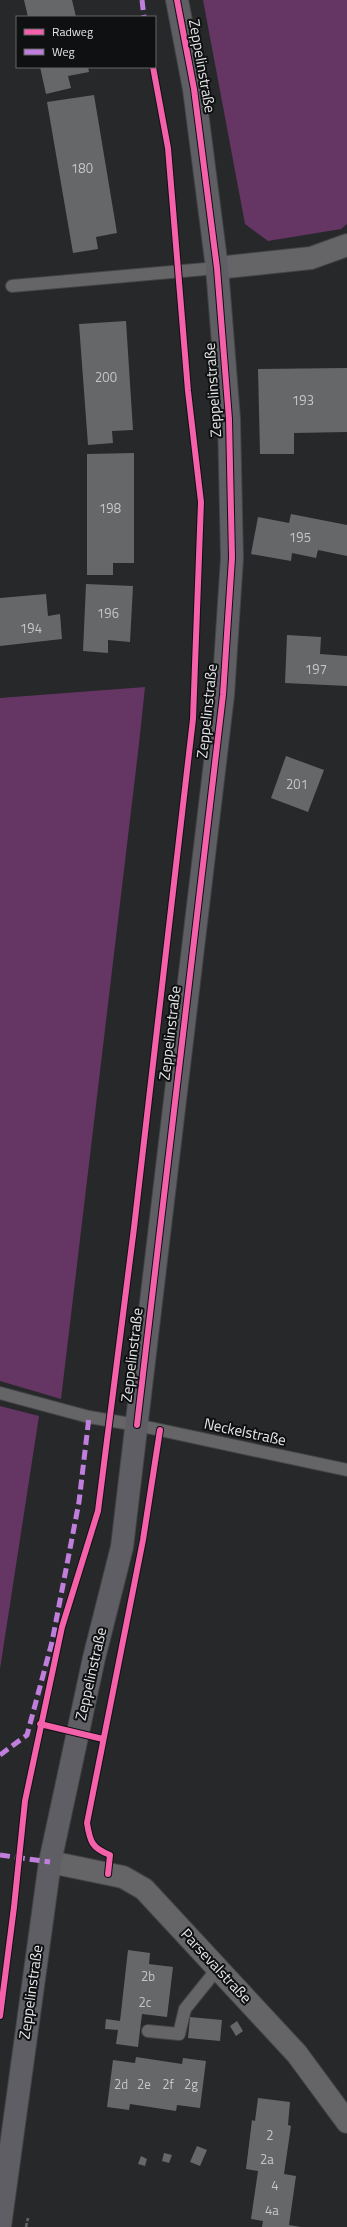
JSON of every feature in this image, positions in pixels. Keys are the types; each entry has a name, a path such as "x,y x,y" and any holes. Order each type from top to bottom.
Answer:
{"main road":[{"name":"Zeppelinstraße","path":"0,2226 50,1862 94,1658 122,1547 223,695 232,558 229,419 217,268 194,89 177,0"}],"street":[{"path":"217,268 311,258 347,246"},
{"name":"Parsevalstraße","path":"50,1862 123,1877 144,1888 297,2054 347,2122"}],"lane":[{"path":"12,286 217,268"},
{"name":"Neckelstraße","path":"0,1393 89,1417 137,1425 347,1470"},
{"path":"148,2031 179,2034 185,2009 218,1968"}],"shaded area":[{"path":"203,0 347,0 347,224 341,229 268,241 245,224"},
{"path":"145,687 61,1399 0,1381 0,698"},
{"path":"0,1406 39,1416 0,1669"}],"building":[{"path":"24,0 72,0 76,16 28,16"},
{"path":"40,68 88,68 89,72 68,76 71,88 46,94"},
{"path":"94,95 117,233 96,237 98,249 73,253 47,102"},
{"path":"126,321 133,430 112,431 113,443 88,445 79,324"},
{"path":"347,368 347,432 294,433 294,454 260,454 258,369"},
{"path":"134,453 134,563 113,563 113,575 87,575 87,454"},
{"path":"291,514 347,525 347,556 318,550 316,558 292,553 291,561 251,554 258,517 289,523"},
{"path":"86,584 133,586 130,642 108,640 108,653 83,651"},
{"path":"46,594 48,616 60,614 62,639 0,646 0,598"},
{"path":"287,635 321,637 320,654 347,656 347,686 285,683"},
{"path":"286,756 324,770 308,812 271,798"},
{"path":"128,1950 150,1953 149,1964 173,1967 167,2017 142,2014 138,2047 116,2044 118,2030 105,2029 106,2019 120,2021"},
{"path":"190,2017 222,2020 220,2041 188,2038"},
{"path":"237,2021 243,2031 236,2036 230,2026"},
{"path":"136,2057 182,2064 183,2058 206,2061 200,2108 177,2105 176,2111 130,2104 129,2110 107,2107 113,2060 135,2063"},
{"path":"258,2098 290,2102 288,2125 291,2126 284,2174 296,2176 289,2225 301,2227 262,2227 263,2221 251,2219 258,2171 246,2169 252,2120 255,2121"},
{"path":"197,2146 207,2150 200,2166 190,2162"},
{"path":"164,2153 172,2155 169,2163 162,2161"},
{"path":"141,2156 147,2159 145,2166 138,2164"}],"marked path":[{"path":"142,0 144,16"},
{"path":"0,1755 27,1735 52,1642 79,1502 89,1417"},
{"path":"0,1855 50,1862"}],"cycle path":[{"path":"137,1425 223,695 232,558 229,419 217,268 194,89 177,0"},
{"path":"0,2016 14,1907 25,1801 62,1627 98,1511 134,1228 193,719 201,502 188,391 168,148 153,68"},
{"path":"108,1874 110,1855 99,1850 93,1844 89,1835 87,1823 143,1540 160,1430"},
{"path":"40,1724 103,1739"}]}
